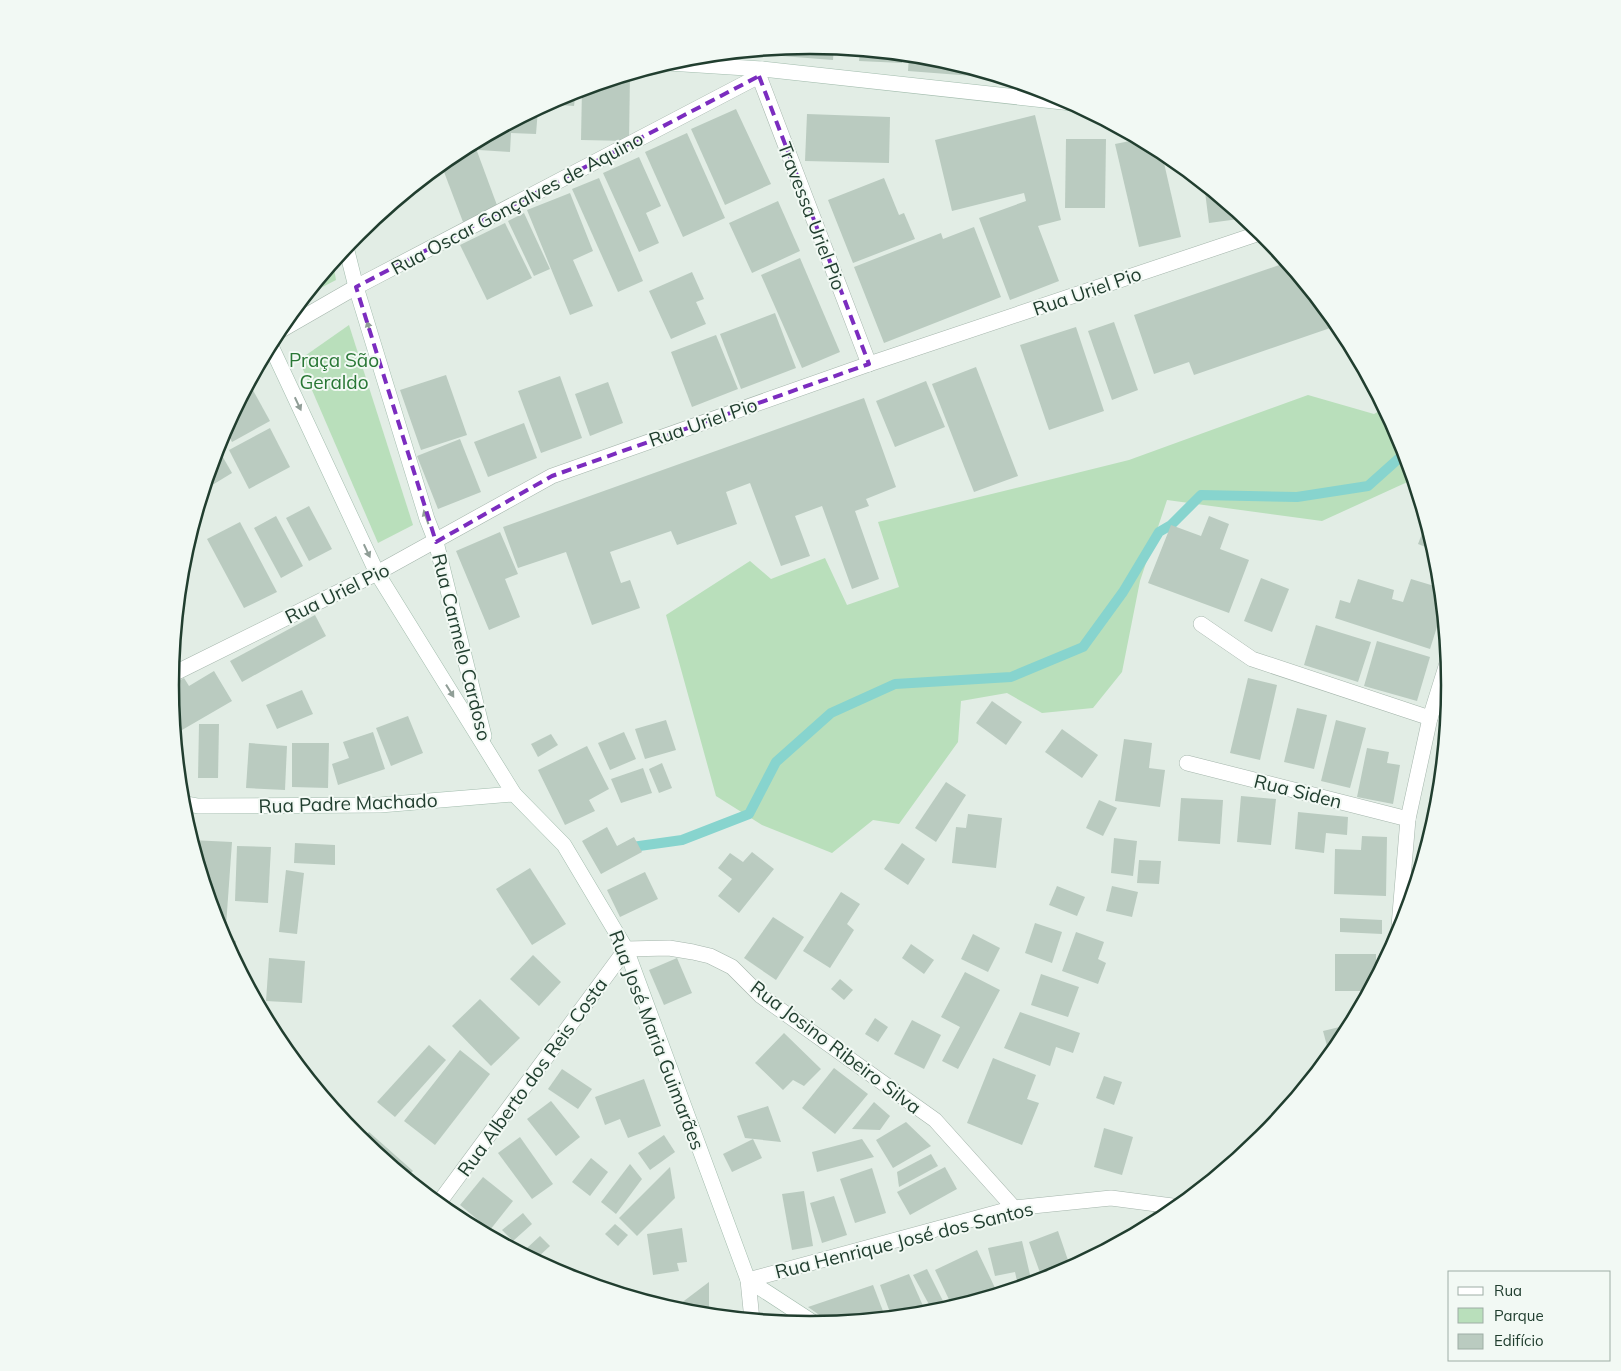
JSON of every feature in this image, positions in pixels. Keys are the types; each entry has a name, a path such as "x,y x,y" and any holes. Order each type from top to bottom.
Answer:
{"street":[{"path":"693,65 1049,101"},
{"name":"Rua Oscar Gonçalves de Aquino","path":"294,323 356,287 760,73"},
{"name":"Travessa Uriel Pio","path":"760,73 869,364"},
{"name":"Rua Uriel Pio","path":"179,671 377,573 552,476 869,364 1253,235"},
{"name":"Rua Carmelo Cardoso","path":"348,256 427,519 436,542 487,750"},
{"name":"Rua Carmelo Cardoso","path":"274,353 377,573 487,750"},
{"path":"1201,624 1252,659 1430,718"},
{"path":"1400,911 1408,820 1430,718 1442,680"},
{"name":"Rua José Maria Guimarães","path":"487,750 514,794 564,845 626,949 748,1280 751,1314"},
{"name":"Rua Siden","path":"1187,763 1408,820"},
{"name":"Rua Padre Machado","path":"190,805 380,805 514,794"},
{"name":"Rua Josino Ribeiro Silva","path":"626,949 669,948 693,952 710,956 732,967 761,996 935,1120 1014,1208"},
{"name":"Rua Alberto dos Reis Costa","path":"442,1198 626,949"},
{"name":"Rua Henrique José dos Santos","path":"748,1280 1014,1208 1111,1198 1169,1206"},
{"path":"748,1280 805,1317"}],"highlighted area":[{"path":"759,76 869,364 552,476 436,542 356,287"}],"green space":[{"path":"334,271 336,280 320,288"},
{"name":"Praça São Geraldo","path":"349,325 413,525 378,543 299,360"},
{"path":"1308,395 1374,414 1379,411 1409,481 1322,521 1167,500 1140,581 1122,672 1093,708 1042,713 1007,693 961,701 958,742 899,824 873,820 832,853 762,825 716,796 666,615 750,561 771,579 825,558 847,605 899,587 878,522 1129,460"}],"building":[{"path":"769,55 833,55 833,60"},
{"path":"859,56 902,61 902,63 859,61"},
{"path":"909,62 973,76 908,71"},
{"path":"630,80 629,141 581,140 582,97"},
{"path":"575,100 574,106 562,105"},
{"path":"736,109 771,184 725,205 691,129"},
{"path":"807,114 890,117 889,163 805,161"},
{"path":"1035,115 1061,220 1038,226 1059,281 1010,300 979,218 1026,201 1024,193 952,211 935,140"},
{"path":"537,116 536,134 511,133 510,152 479,150 479,148 495,138"},
{"path":"687,133 725,218 683,237 645,152"},
{"path":"1066,139 1106,139 1105,208 1065,208"},
{"path":"1131,141 1164,162 1181,237 1139,247 1115,144"},
{"path":"476,150 498,208 463,222 444,171"},
{"path":"639,157 661,206 646,213 659,243 639,252 603,173"},
{"path":"599,178 643,281 618,292 572,189"},
{"path":"884,178 899,215 904,213 915,239 853,263 828,200"},
{"path":"570,193 593,251 573,260 593,306 570,315 527,210"},
{"path":"1205,193 1236,219 1209,223"},
{"path":"778,201 800,251 752,273 729,223"},
{"path":"524,213 550,269 534,276 508,221"},
{"path":"505,223 532,278 487,300 460,245"},
{"path":"974,227 1001,297 884,343 854,267 941,233 943,239"},
{"path":"800,258 840,352 802,368 761,275"},
{"path":"1281,264 1312,301 1331,328 1194,375 1189,362 1154,374 1134,315"},
{"path":"692,272 704,299 696,302 706,324 671,339 649,291"},
{"path":"775,313 796,368 741,389 720,334"},
{"path":"1114,322 1138,390 1112,400 1088,331"},
{"path":"1076,327 1104,411 1049,430 1020,345"},
{"path":"716,335 738,389 692,407 671,352"},
{"path":"976,367 1018,476 974,492 932,384"},
{"path":"446,375 467,435 421,450 400,390"},
{"path":"560,376 582,438 541,453 518,391"},
{"path":"926,381 945,427 895,447 876,401"},
{"path":"608,382 623,423 590,436 575,394"},
{"path":"253,390 270,421 232,442 230,438"},
{"path":"864,398 896,487 866,499 869,506 855,511 879,579 852,589 822,506 795,516 810,556 781,566 750,483 726,492 737,524 677,545 671,531 610,552 621,583 630,580 640,608 592,625 566,552 518,568 503,527"},
{"path":"524,423 537,458 488,477 474,442"},
{"path":"270,428 290,467 249,489 229,450"},
{"path":"460,439 481,492 438,509 417,456"},
{"path":"222,456 232,473 211,486"},
{"path":"309,506 332,549 309,561 286,518"},
{"path":"276,516 303,566 281,578 254,528"},
{"path":"1209,516 1229,524 1220,549 1249,560 1229,613 1148,583 1171,525 1201,536"},
{"path":"240,522 277,592 244,608 207,539"},
{"path":"1423,531 1427,547 1418,544"},
{"path":"500,532 518,574 505,579 520,617 489,630 456,551"},
{"path":"1261,578 1289,589 1272,632 1244,621"},
{"path":"1358,579 1394,590 1392,599 1403,602 1411,579 1434,586 1439,621 1430,649 1335,618 1340,600 1350,603"},
{"path":"315,615 326,636 242,682 230,661"},
{"path":"1316,625 1371,642 1358,682 1304,665"},
{"path":"1377,641 1430,657 1417,701 1364,686"},
{"path":"214,671 232,701 182,730 180,726 179,681 184,678 189,686"},
{"path":"1248,678 1277,685 1260,760 1230,753"},
{"path":"302,690 313,714 277,729 266,705"},
{"path":"992,701 1022,722 1006,745 976,723"},
{"path":"1297,708 1327,715 1314,769 1284,762"},
{"path":"408,716 423,753 391,766 376,728"},
{"path":"666,720 676,750 645,759 635,729"},
{"path":"1336,720 1366,728 1350,788 1321,781"},
{"path":"199,724 219,724 218,778 198,778"},
{"path":"1062,729 1098,755 1082,778 1045,752"},
{"path":"373,732 385,769 338,785 332,764 349,758 343,742"},
{"path":"624,732 636,759 610,770 598,743"},
{"path":"551,734 558,745 538,757 531,744"},
{"path":"1124,739 1152,743 1149,768 1165,770 1160,807 1115,801"},
{"path":"249,743 287,746 285,790 246,788"},
{"path":"292,743 329,743 328,788 292,787"},
{"path":"587,746 609,789 589,800 595,811 565,825 538,770"},
{"path":"1367,748 1389,752 1387,763 1400,765 1393,804 1357,797"},
{"path":"662,763 672,788 659,793 649,769"},
{"path":"643,768 652,793 621,803 611,779"},
{"path":"946,782 966,795 936,842 915,828"},
{"path":"1241,796 1276,799 1271,845 1237,842"},
{"path":"1181,798 1223,800 1220,844 1178,841"},
{"path":"1099,800 1117,808 1103,836 1086,828"},
{"path":"1298,812 1348,817 1347,835 1326,833 1324,853 1295,849"},
{"path":"968,814 1002,818 996,868 952,863 956,827 966,828"},
{"path":"607,827 617,846 634,837 642,852 601,874 582,841"},
{"path":"1362,836 1387,837 1386,896 1334,894 1335,849 1361,850"},
{"path":"1114,838 1137,841 1133,876 1111,873"},
{"path":"198,840 232,842 226,925 212,889"},
{"path":"295,843 335,845 335,865 294,863"},
{"path":"902,843 925,859 908,885 884,869"},
{"path":"237,846 271,847 268,903 235,901"},
{"path":"752,852 774,869 739,913 718,896 732,879 718,868 730,853 743,862"},
{"path":"1139,860 1161,861 1159,884 1137,883"},
{"path":"530,868 566,924 532,945 496,889"},
{"path":"286,870 304,873 297,934 279,932"},
{"path":"645,872 658,899 620,917 607,890"},
{"path":"1057,886 1085,897 1077,916 1049,905"},
{"path":"1112,886 1138,892 1132,917 1106,911"},
{"path":"841,892 860,904 847,924 854,930 830,968 803,951"},
{"path":"773,917 804,937 776,980 744,958"},
{"path":"1340,918 1382,920 1382,934 1340,932"},
{"path":"1035,923 1062,932 1052,963 1025,953"},
{"path":"1076,932 1104,942 1098,959 1106,963 1098,984 1062,971"},
{"path":"973,934 1000,948 988,972 961,959"},
{"path":"911,944 934,960 924,974 902,958"},
{"path":"1335,954 1376,954 1376,967 1363,991 1335,991"},
{"path":"533,955 561,982 539,1006 510,979"},
{"path":"269,958 305,961 302,1003 266,1001"},
{"path":"677,958 692,993 664,1005 649,970"},
{"path":"965,972 1000,990 958,1069 942,1061 960,1027 941,1017"},
{"path":"1041,974 1079,987 1068,1017 1031,1005"},
{"path":"840,979 853,990 844,1000 831,989"},
{"path":"480,999 520,1038 491,1066 452,1026"},
{"path":"1020,1012 1080,1033 1073,1053 1056,1047 1050,1066 1004,1048"},
{"path":"875,1018 888,1027 878,1042 865,1034"},
{"path":"912,1020 941,1035 924,1069 894,1054"},
{"path":"1342,1026 1328,1048 1323,1031"},
{"path":"784,1033 821,1069 804,1086 793,1080 783,1090 755,1063"},
{"path":"429,1045 446,1060 395,1117 377,1102"},
{"path":"460,1050 490,1074 435,1145 404,1121"},
{"path":"993,1058 1036,1075 1027,1099 1039,1103 1022,1145 967,1123"},
{"path":"834,1068 868,1094 835,1134 802,1108"},
{"path":"562,1069 592,1089 578,1109 548,1089"},
{"path":"1104,1076 1122,1082 1114,1105 1096,1098"},
{"path":"644,1079 661,1126 628,1138 620,1119 605,1125 595,1097"},
{"path":"551,1101 580,1137 556,1156 527,1119"},
{"path":"874,1102 890,1116 880,1130 852,1129"},
{"path":"768,1106 781,1142 745,1138 737,1116"},
{"path":"906,1122 931,1146 893,1168 876,1140"},
{"path":"1104,1128 1133,1137 1122,1175 1094,1167"},
{"path":"369,1132 413,1171 410,1174 367,1134"},
{"path":"664,1135 675,1152 650,1170 638,1153"},
{"path":"520,1137 553,1184 532,1199 498,1153"},
{"path":"753,1139 762,1158 732,1172 723,1154"},
{"path":"862,1139 874,1157 817,1172 812,1152"},
{"path":"931,1154 938,1166 899,1187 897,1172"},
{"path":"591,1158 608,1172 590,1196 572,1182"},
{"path":"630,1164 642,1179 616,1214 601,1202"},
{"path":"670,1167 675,1198 637,1236 619,1218"},
{"path":"945,1167 957,1189 910,1215 897,1192"},
{"path":"872,1168 886,1213 855,1223 840,1179"},
{"path":"483,1177 513,1201 490,1230 460,1205"},
{"path":"804,1191 813,1246 792,1250 782,1194"},
{"path":"834,1196 847,1235 822,1243 810,1203"},
{"path":"1153,1211 1161,1211 1153,1216"},
{"path":"523,1213 532,1224 513,1241 502,1230"},
{"path":"615,1224 628,1235 618,1246 605,1234"},
{"path":"682,1228 687,1262 677,1263 679,1271 653,1275 647,1234"},
{"path":"1058,1231 1068,1262 1040,1274 1029,1242"},
{"path":"540,1236 550,1246 539,1256 527,1248"},
{"path":"1022,1241 1031,1277 1017,1283 1015,1272 995,1276 988,1248"},
{"path":"977,1250 996,1289 950,1301 935,1270"},
{"path":"927,1269 944,1303 930,1306 913,1275"},
{"path":"909,1274 923,1307 890,1312 880,1285"},
{"path":"709,1282 709,1309 681,1304"},
{"path":"873,1285 884,1313 822,1317 808,1307"}],"waterway":[{"path":"625,848 682,840 749,814 776,762 831,713 895,684 1011,677 1083,647 1123,592 1159,532 1171,525 1201,495 1297,497 1368,486 1399,458"}]}
